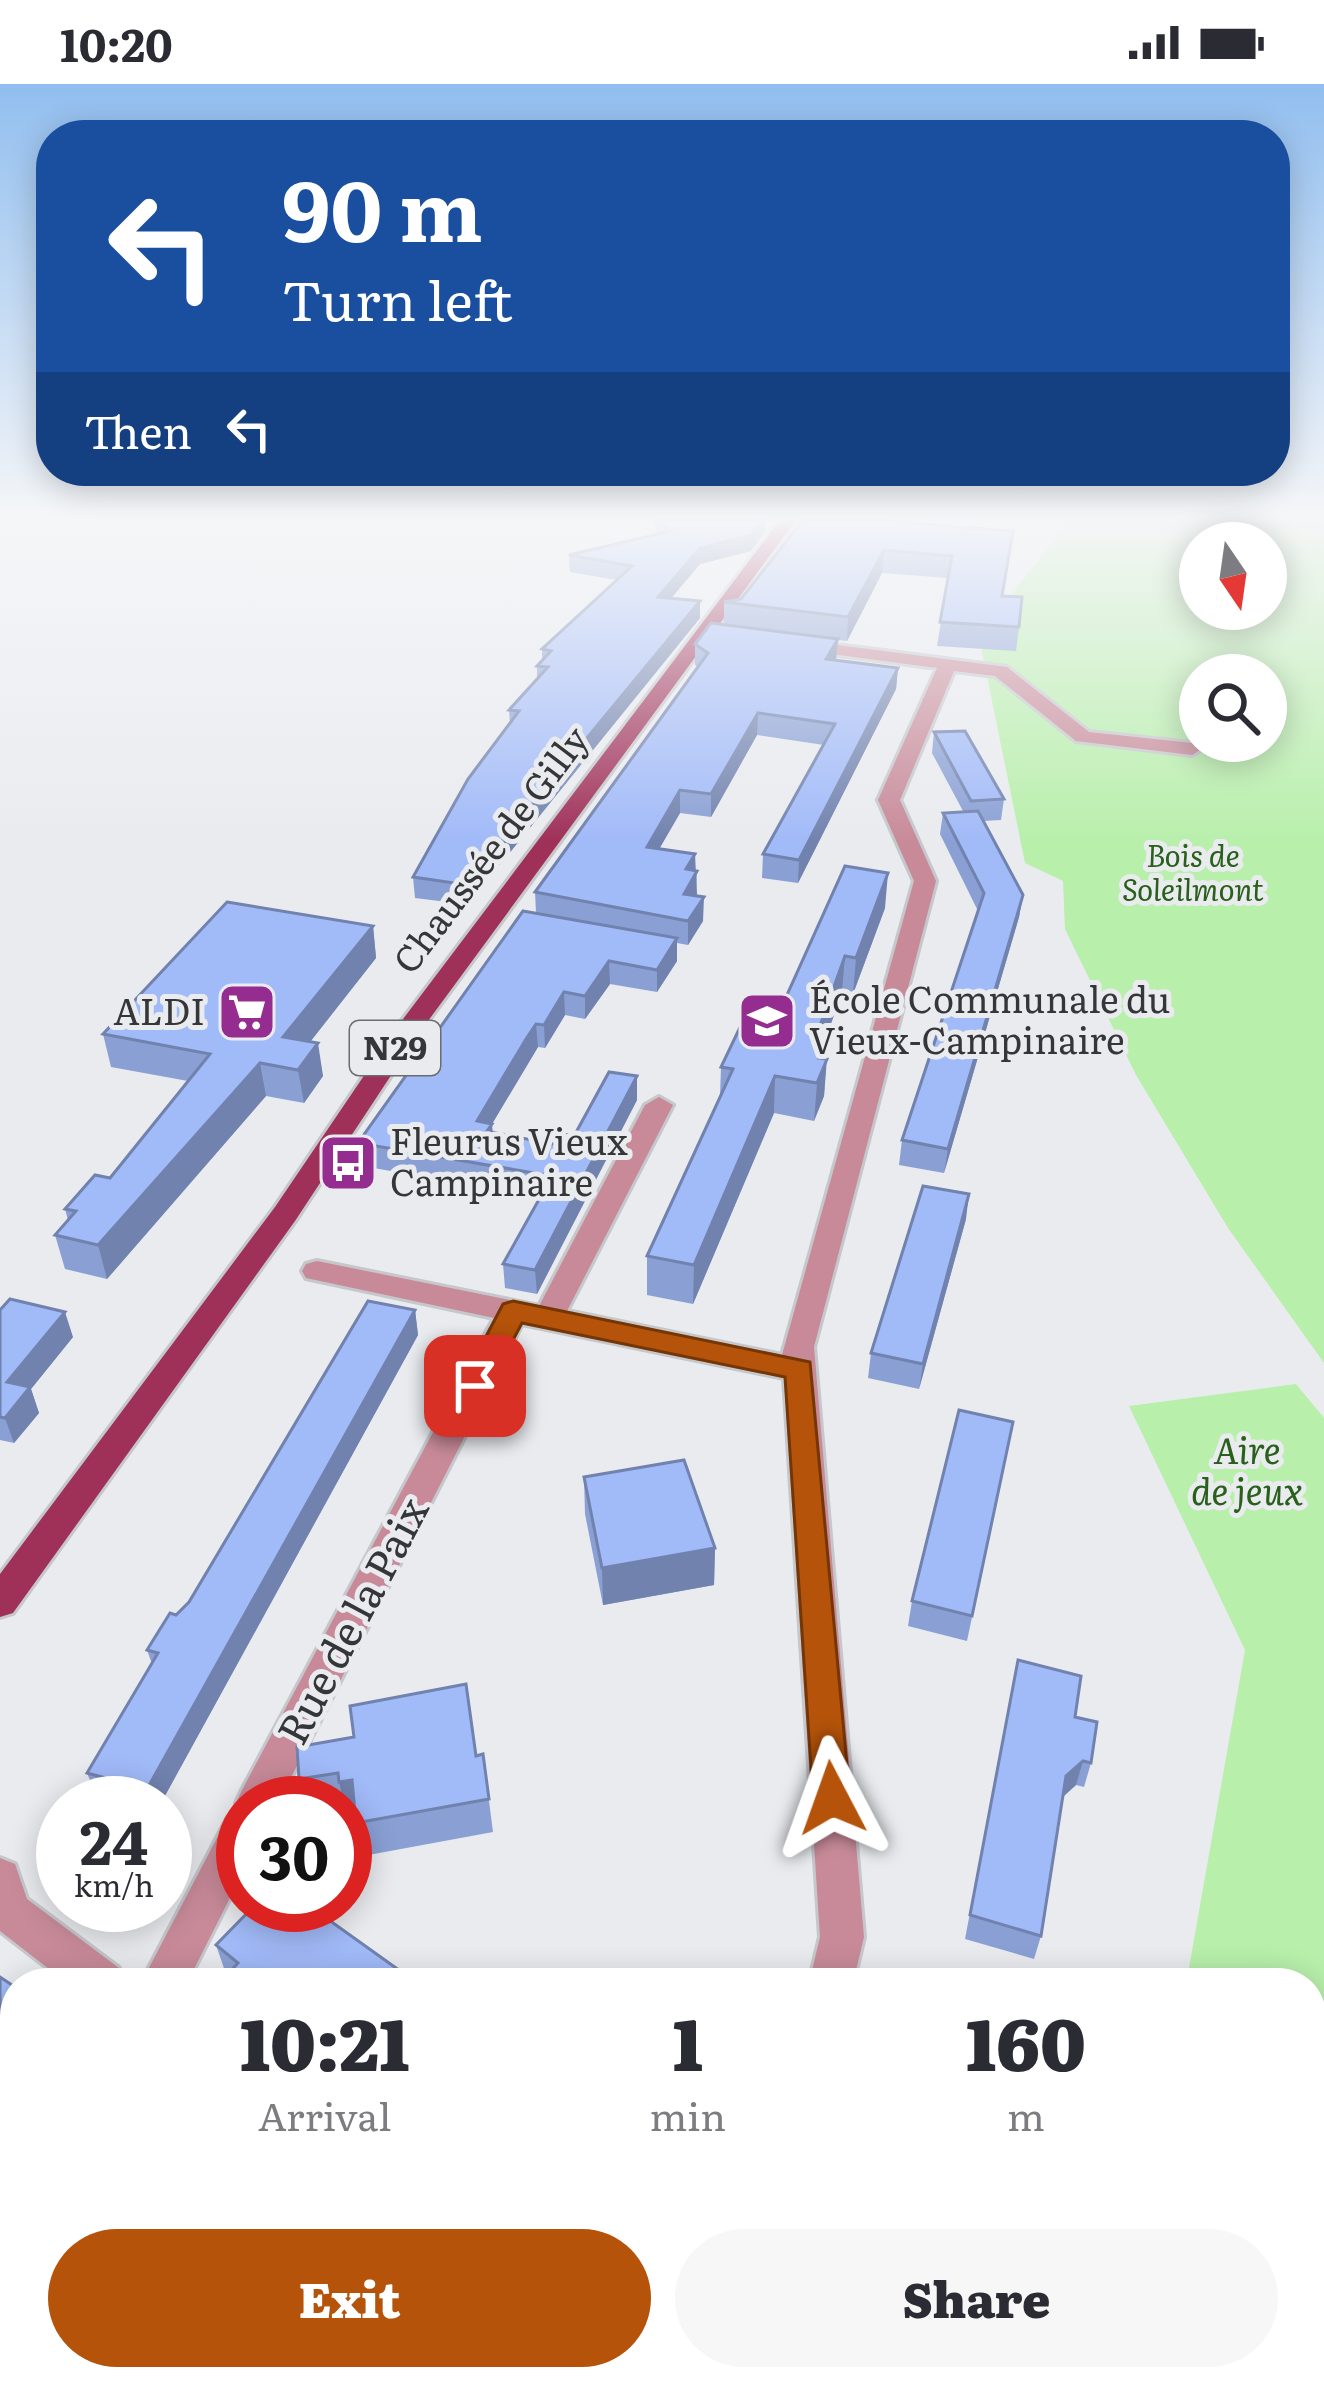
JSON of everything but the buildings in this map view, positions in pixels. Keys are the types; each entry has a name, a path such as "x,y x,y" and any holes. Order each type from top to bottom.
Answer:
{"main road":[{"name":"Chaussée de Gilly","path":"0,1621 8,1594 285,1214 406,1033 720,628"}],"street":[{"path":"772,641 1000,671 1083,737 1179,748"},
{"path":"835,1968 842,1937 798,1348 925,881 889,800 948,664"},
{"name":"Rue de la Paix","path":"272,1776 530,1315 658,1105"},
{"path":"317,1271 800,1370"},
{"path":"171,1968 216,1882"},
{"path":"3,1900 85,1968"}],"green space":[{"name":"Bois de Soleilmont","path":"986,628 1324,628 1324,1363 1228,1228 1136,1075 1065,929 1063,881 1025,863 979,637"},
{"name":"Aire de jeux","path":"1296,1384 1324,1418 1324,1968 1189,1968 1245,1650 1129,1406"}],"place":[{"name":"ALDI","path":"247,1012"},
{"name":"École Communale du Vieux-Campinaire","path":"767,1021"},
{"name":"Fleurus Vieux Campinaire","path":"348,1163"}],"route":[{"path":"475,1386 513,1311 800,1370 832,1798"}]}
